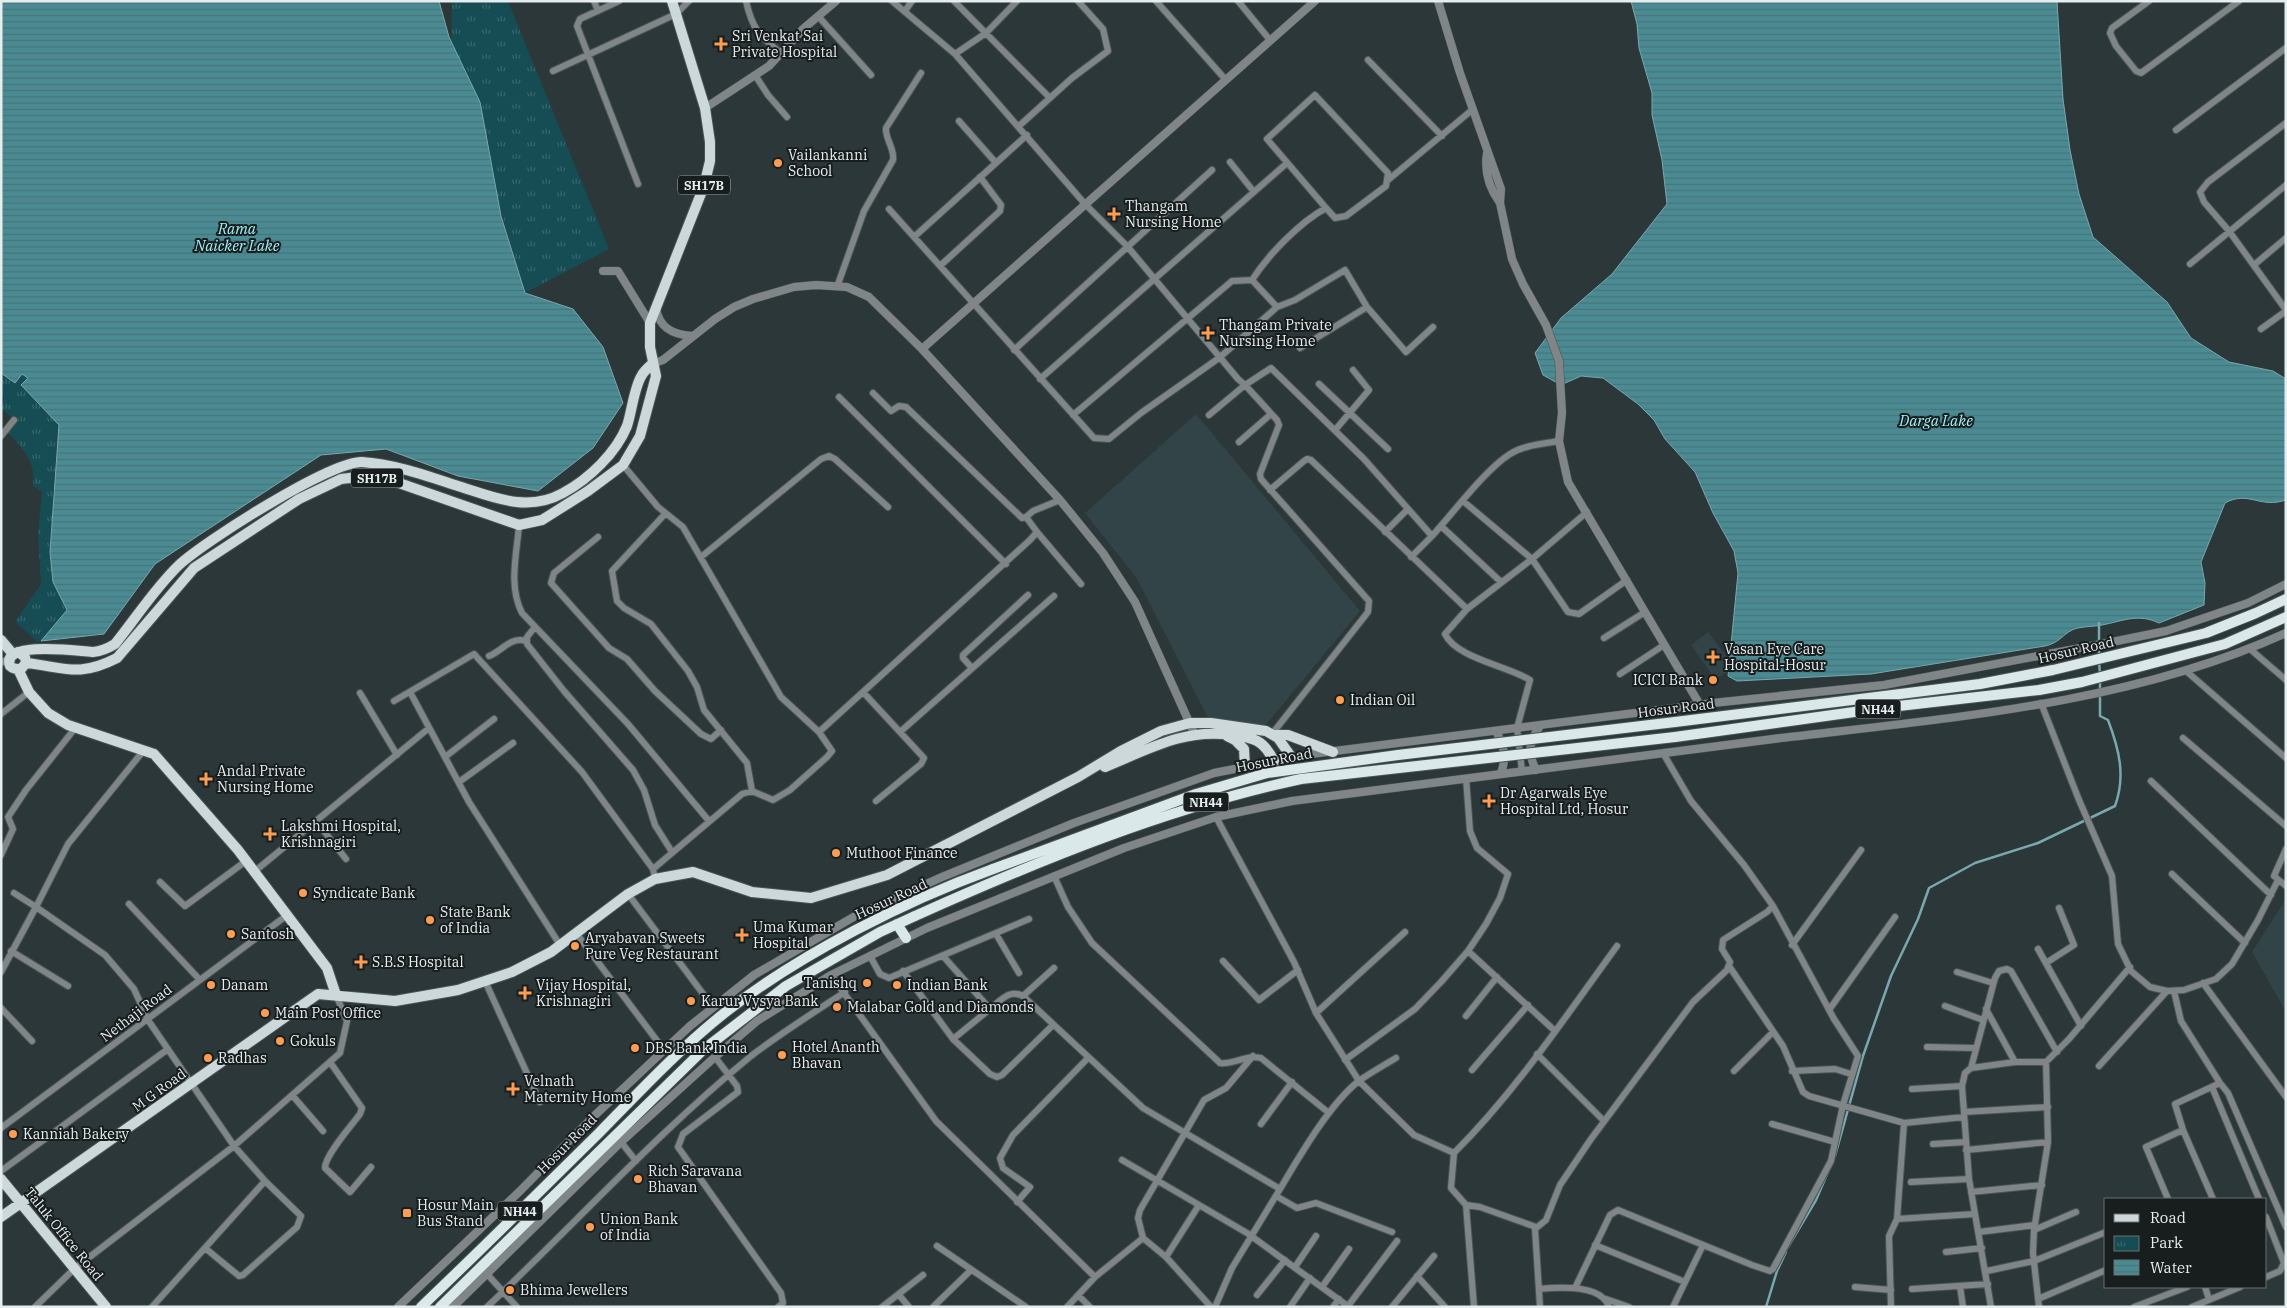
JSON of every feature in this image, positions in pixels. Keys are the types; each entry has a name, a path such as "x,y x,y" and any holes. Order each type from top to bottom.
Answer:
{"highway":[{"name":"Hosur Road","path":"421,1307 492,1240 698,1035 728,1010 824,948 872,922 993,869 1177,800 1237,780 1267,773 1398,755 1980,684 2080,664 2206,632 2256,614 2286,599"},
{"name":"Hosur Road","path":"440,1307 704,1050 772,995 898,924 1006,875 1106,836 1241,792 1301,779 1675,738 1890,707 2039,690 2111,676 2225,644 2286,618"},
{"path":"961,869 966,880"},
{"path":"898,924 906,938"}],"main road":[{"name":"SH17B","path":"22,666 37,664 66,671 90,669 117,658 194,568 299,499 341,479 367,476 399,483 519,525 542,520 588,491 623,465 640,436 649,409 656,376 652,364 650,323 701,195 710,161 710,142 705,108 672,1"},
{"name":"SH17B","path":"10,656 36,648 104,650 114,644 178,566 196,552 301,486 335,468 361,462 450,484 490,498 517,503 534,503 563,494 608,457 621,439 642,375 652,364"},
{"path":"1,640 10,656 10,666 22,666"},
{"path":"10,656 25,657 22,666 29,692 48,713 76,728 154,754 246,861 327,968 336,995"},
{"path":"1192,728 1211,723 1260,729 1273,734 1288,735 1333,752"},
{"path":"1192,728 1262,742 1274,761"},
{"name":"M G Road","path":"1,1217 318,994 395,1001 458,990 512,972 560,945 654,874 693,872 752,892 811,898 886,875 1078,777 1161,730 1192,728"},
{"path":"1220,733 1240,744 1244,749 1245,767"},
{"path":"1273,734 1292,758"},
{"name":"Taluk Office Road","path":"1,1179 106,1307"}],"street":[{"path":"594,1 598,11"},
{"path":"619,1 578,21 577,26 638,184"},
{"path":"553,71 676,14 689,1"},
{"path":"746,1 753,26 765,41 781,53"},
{"path":"705,108 769,66 818,16 836,1"},
{"path":"892,1 955,54 1027,134 1085,204 1127,246 1219,358 1279,425 1260,474 1270,490 1369,602 1368,612 1273,734"},
{"path":"905,11 912,1"},
{"path":"954,1 1050,98"},
{"path":"955,54 986,33 1017,1"},
{"path":"1020,126 1072,78 1108,52 1103,29 1078,1"},
{"path":"1156,1 1225,79"},
{"path":"1238,1 1270,40"},
{"path":"922,349 1315,1"},
{"path":"1438,1 1487,153 1487,175 1492,192 1500,203 1512,258 1522,284 1546,325 1559,361 1562,413 1559,441 1568,482 1588,512 1700,705"},
{"path":"2149,1 2112,28 2110,33 2121,52 2136,71 2141,73 2239,1"},
{"path":"818,16 872,76"},
{"path":"2176,130 2286,48"},
{"path":"1368,60 1442,136"},
{"path":"837,287 864,211 893,160 894,154 886,128 921,73"},
{"path":"755,75 768,96 787,117"},
{"path":"1315,95 1388,173 1388,180 1386,186 1346,216 1335,218 1287,163 1268,139 1315,95"},
{"path":"1388,180 1472,110"},
{"path":"959,121 996,163"},
{"path":"2261,330 2286,311 2254,265 2204,202 2200,192 2202,187 2286,123"},
{"path":"914,237 1027,134"},
{"path":"1230,162 1254,192"},
{"path":"1040,379 1287,163"},
{"path":"1014,350 1212,170"},
{"path":"941,265 1000,211 1001,204 980,177"},
{"path":"2190,264 2286,185"},
{"path":"1252,280 1260,268 1311,216 1326,208"},
{"path":"889,209 1094,438 1109,439 1141,413 1219,358 1276,307 1295,300 1345,270 1367,307 1406,352 1433,327"},
{"path":"2254,265 2286,238"},
{"path":"603,271 618,271 650,323"},
{"path":"1074,415 1232,280 1252,280 1276,307"},
{"path":"652,364 673,353 693,336 734,307 753,299 794,287 816,285 858,290 869,297 922,349 1060,500 1103,553 1136,602 1192,728"},
{"path":"1300,348 1367,307"},
{"path":"656,308 658,318 663,326 677,334 693,336"},
{"path":"1208,415 1245,385 1271,368 1336,429 1399,496 1432,536"},
{"path":"1336,429 1369,390 1353,370"},
{"path":"1319,384 1388,449"},
{"path":"873,393 891,411 899,406 906,407 1022,518 1033,511 1060,500"},
{"path":"838,397 1006,564"},
{"path":"1239,442 1271,414"},
{"path":"1,436 14,420"},
{"path":"1412,557 1497,464 1511,453 1528,447 1559,441"},
{"path":"701,557 821,459 828,456 835,459 888,507"},
{"path":"1270,490 1307,459 1467,609"},
{"path":"394,702 474,654 582,772 654,874 672,852 742,794 752,791 773,800 790,790 827,757 832,751 819,732 782,697 756,657 683,527 658,507 623,465"},
{"path":"1463,501 1532,559 1568,612 1579,614 1627,580"},
{"path":"1386,532 1408,509"},
{"path":"1522,771 1517,728 1530,680 1466,652 1448,639 1446,630 1467,609 1532,559 1588,512"},
{"path":"665,514 613,569 611,575 617,601 624,608 651,624 688,671 697,687 700,703 747,764 752,791"},
{"path":"1026,517 1036,532 1081,584"},
{"path":"519,525 514,590 516,601 522,612 628,724 709,821"},
{"path":"1441,526 1501,582"},
{"path":"819,732 1006,564 1036,532"},
{"path":"598,537 554,573 551,583 609,648 627,658 655,691 701,734 711,739 721,730"},
{"path":"398,1307 520,1191 585,1124 664,1050 713,1007 754,975 857,915 961,869 1074,823 1214,773 1274,761 1496,730 1884,685 2079,649 2166,631 2248,603 2286,584"},
{"path":"972,668 962,658 963,655 1028,595"},
{"path":"900,732 1054,596"},
{"path":"1604,638 1645,612"},
{"path":"526,641 535,627"},
{"path":"453,1307 621,1142 715,1057 757,1022 831,975 906,938 1124,848 1216,817 1292,800 1536,770 1663,752 1886,726 2085,696 2185,670 2250,649 2286,633"},
{"path":"489,656 512,641 520,639 526,641 564,690 620,752 633,770 640,782 655,825 672,852"},
{"path":"1620,674 1664,645"},
{"path":"2250,649 2286,680"},
{"path":"2185,670 2286,758"},
{"path":"1,714 29,692"},
{"path":"410,692 459,782 560,945"},
{"path":"863,692 924,758 923,761 876,801"},
{"path":"360,693 397,755"},
{"path":"2041,703 2078,800 2112,876 2118,944 2130,967 2150,987 2170,991 2184,990 2216,979 2227,969 2245,943 2278,880"},
{"path":"445,757 494,718"},
{"path":"1536,770 1530,758 1529,746 1541,725"},
{"path":"1,854 14,829 8,817 26,790 76,728"},
{"path":"254,872 429,728"},
{"path":"1496,730 1504,750 1505,762 1501,773"},
{"path":"2183,738 2286,826"},
{"path":"459,782 513,743"},
{"path":"1,972 68,844 144,750"},
{"path":"1575,1288 1610,1214 1618,1210 1752,1265 1772,1270 1828,1168 1851,1074 1858,1056 1792,945 1773,906 1744,865 1691,801 1663,752"},
{"path":"1345,1060 1415,1009 1468,951 1500,898 1508,874 1477,848 1470,831 1466,778"},
{"path":"2151,781 2271,895"},
{"path":"1216,817 1298,970 1316,1013 1359,1081 1414,1135 1454,1153"},
{"path":"316,821 346,859"},
{"path":"2286,848 2274,876 2286,886"},
{"path":"1792,945 1861,850"},
{"path":"160,882 185,906 246,861"},
{"path":"2172,874 2245,943"},
{"path":"1054,876 1068,907 1092,943 1220,1063 1226,1064 1254,1056 1262,1058 1329,1113"},
{"path":"14,893 105,955 134,988 148,1020 234,1146 265,1181 301,1216 297,1227 243,1275 239,1276 205,1248"},
{"path":"628,894 713,1007"},
{"path":"129,904 200,980"},
{"path":"1773,906 1767,912 1723,940 1722,949 1730,962 1729,966 1783,1046 1792,1071 1803,1092 1809,1096 1904,1123 2048,1107"},
{"path":"2046,963 2074,945 2059,908"},
{"name":"Nethaji Road","path":"1,1128 286,916"},
{"path":"1829,1010 1895,917"},
{"path":"870,956 884,977 889,978 1029,920"},
{"path":"1316,1013 1405,932"},
{"path":"576,933 664,1050"},
{"path":"996,934 1019,973"},
{"path":"1474,1307 1466,1206 1452,1188 1454,1153 1473,1134 1537,1054 1617,946"},
{"path":"2038,949 2080,1026"},
{"path":"11,951 68,986"},
{"path":"1468,951 1528,1004 1555,1031"},
{"path":"943,956 990,1009"},
{"path":"1222,961 1259,1000 1298,970"},
{"path":"1536,1227 1546,1220 1560,1185 1604,1121 1693,1002 1729,966"},
{"path":"1991,1307 1987,1271 1969,1179 1962,1086 1965,1073 1971,1068 2015,1062 2046,1062 2080,1026 2130,967"},
{"path":"1024,996 1054,968"},
{"path":"1971,1068 1974,1048 1993,983 1999,971 2007,969 2011,971 2057,1052"},
{"path":"903,971 953,1039 990,1074 997,1077 1002,1075 1054,1025"},
{"path":"1957,972 1993,983"},
{"path":"831,975 936,1121 1095,1278"},
{"path":"1466,1016 1497,977"},
{"path":"485,981 540,1102"},
{"path":"2203,983 2286,1097"},
{"path":"2099,1066 2170,991"},
{"path":"2170,991 2181,1021 2220,1084 2228,1093 2286,1227"},
{"path":"487,1307 636,1161 729,1076 770,1041 845,992"},
{"path":"953,1039 1009,993 1016,992 1024,996 1143,1108 1280,1190"},
{"path":"35,1307 74,1268 234,1146 340,1053 347,1021 336,995"},
{"path":"1472,1070 1528,1004"},
{"path":"1944,1006 1982,1020"},
{"path":"1,1008 32,1041"},
{"path":"1986,1009 2015,1062"},
{"path":"1734,1071 1773,1032"},
{"path":"1927,1047 1974,1048"},
{"path":"1,1171 168,1049"},
{"path":"1537,1054 1604,1121"},
{"path":"1211,1307 1166,1257 1143,1238 1138,1218 1140,1210 1204,1100 1226,1088 1254,1056"},
{"path":"715,1057 739,1089 738,1092 683,1134 678,1147 781,1293 783,1303 778,1307"},
{"path":"1018,1202 1030,1187 1003,1168 1000,1158 1013,1135 1088,1058"},
{"path":"1216,1307 1232,1268 1253,1237 1303,1150 1329,1113 1359,1081 1396,1058"},
{"path":"330,1062 362,1108 360,1114 333,1150 325,1164 325,1168 350,1192 371,1167"},
{"path":"2038,1307 2034,1261 2034,1228 2048,1142 2046,1062"},
{"path":"1792,1071 1835,1068 1851,1074"},
{"path":"1261,1124 1292,1082"},
{"path":"2213,1198 2183,1130 2175,1104 2220,1084"},
{"path":"1912,1089 1962,1086"},
{"path":"2212,1087 2259,1198"},
{"path":"292,1095 323,1131"},
{"path":"1891,1307 1890,1236 1897,1220 1904,1123"},
{"path":"1772,1124 1835,1142"},
{"path":"2168,1198 2146,1147 2183,1130"},
{"path":"621,1142 636,1161"},
{"path":"1933,1144 1966,1142"},
{"path":"1966,1150 2048,1142"},
{"path":"1122,1160 1253,1237 1349,1306 1397,1241"},
{"path":"1911,1182 1969,1179"},
{"path":"152,1307 265,1181"},
{"path":"1971,1192 2042,1185"},
{"path":"1276,1196 1297,1208 1316,1203 1392,1232"},
{"path":"1166,1257 1199,1205"},
{"path":"1466,1206 1480,1207 1536,1227"},
{"path":"1979,1232 2034,1228 2076,1212"},
{"path":"1897,1220 1975,1214"},
{"path":"1536,1227 1540,1307"},
{"path":"1987,1271 2034,1261 2104,1233"},
{"path":"2267,1277 2280,1271 2284,1266 2269,1233"},
{"path":"1295,1267 1316,1236"},
{"path":"1067,1307 1095,1278 1143,1238"},
{"path":"1595,1244 1685,1282"},
{"path":"1673,1307 1703,1245"},
{"path":"937,1246 1026,1307"},
{"path":"1946,1252 1982,1248"},
{"path":"1322,1287 1349,1249"},
{"path":"1392,1307 1434,1256"},
{"path":"1257,1295 1285,1260"},
{"path":"933,1307 971,1270"},
{"path":"2038,1299 2104,1271"},
{"path":"487,1274 517,1307"},
{"path":"882,1307 923,1275"},
{"path":"1417,1276 1445,1307"},
{"path":"1290,1307 1310,1278"},
{"path":"1912,1289 1988,1284"},
{"path":"1854,1286 1891,1290"},
{"path":"1960,1286 1963,1307"},
{"path":"1539,1289 1575,1288 1629,1307"},
{"path":"2134,1307 2184,1288"},
{"path":"2205,1288 2210,1299"},
{"path":"2192,1307 2238,1288"},
{"path":"899,1295 909,1307"},
{"path":"1078,1295 1090,1307"},
{"path":"1333,1307 1339,1299"},
{"path":"1606,1299 1610,1307"}],"shaded area":[{"path":"1196,414 1360,611 1264,727 1208,718 1136,577 1085,513"},
{"name":"Vasan Eye Care Hospital-Hosur","path":"1708,632 1735,668 1715,679 1691,645"},
{"path":"2286,899 2286,1012 2252,952"}],"green space":[{"path":"452,1 508,1 609,249 525,293 451,42"},
{"path":"1,373 15,383 22,374 28,378 21,386 59,425 53,495 53,582 67,610 41,641 38,642 15,622 41,584 38,535 42,491 33,486 32,469 27,455 6,430 14,420 1,408 4,398 1,396"}],"water":[{"name":"Rama Naicker Lake","path":"1,1 439,1 449,37 480,102 501,216 525,293 573,309 603,347 623,403 593,448 538,491 458,476 386,449 321,455 155,564 104,634 41,641 67,610 53,582 50,552 59,425 21,385 28,378 22,374 15,383 1,373"},
{"name":"Darga Lake","path":"1631,1 2057,1 2063,99 2070,150 2079,194 2093,237 2167,302 2191,338 2229,362 2273,371 2286,379 2286,500 2268,502 2241,498 2225,503 2201,562 2205,583 2204,605 2159,623 2137,618 2124,620 2072,630 2054,643 2045,646 1871,674 1737,681 1728,676 1738,573 1734,551 1713,513 1695,472 1665,439 1654,420 1638,404 1603,378 1581,376 1561,385 1543,375 1535,353 1561,318 1612,274 1667,204 1662,160 1652,115 1652,93 1639,48 1637,24"}],"waterway":[{"path":"2099,623 2099,655"},
{"path":"2099,661 2100,675"},
{"path":"1835,1156 1863,1056 1891,976 1918,919 1929,888 1975,863 2038,843 2115,806 2120,784 2120,763 2108,720 2100,716 2100,681"},
{"path":"1788,1247 1816,1200 1828,1172"},
{"path":"1766,1307 1777,1271 1786,1252"}],"place":[{"name":"Sri Venkat Sai Private Hospital","path":"721,44"},
{"name":"Vailankanni School","path":"778,163"},
{"name":"Thangam Nursing Home","path":"1114,214"},
{"name":"Thangam Private Nursing Home","path":"1208,333"},
{"name":"Vasan Eye Care Hospital-Hosur","path":"1713,657"},
{"name":"ICICI Bank","path":"1713,680"},
{"name":"Indian Oil","path":"1340,700"},
{"name":"Andal Private Nursing Home","path":"206,779"},
{"name":"Dr Agarwals Eye Hospital Ltd, Hosur","path":"1489,801"},
{"name":"Lakshmi Hospital, Krishnagiri","path":"270,834"},
{"name":"Muthoot Finance","path":"836,853"},
{"name":"Syndicate Bank","path":"303,893"},
{"name":"State Bank of India","path":"430,920"},
{"name":"Santosh","path":"231,934"},
{"name":"Uma Kumar Hospital","path":"742,935"},
{"name":"Aryabavan Sweets Pure Veg Restaurant","path":"575,946"},
{"name":"S.B.S Hospital","path":"361,962"},
{"name":"Tanishq","path":"867,983"},
{"name":"Danam","path":"211,985"},
{"name":"Indian Bank","path":"897,985"},
{"name":"Vijay Hospital, Krishnagiri","path":"525,993"},
{"name":"Karur Vysya Bank","path":"691,1001"},
{"name":"Malabar Gold and Diamonds","path":"837,1007"},
{"name":"Main Post Office","path":"265,1013"},
{"name":"Gokuls","path":"280,1041"},
{"name":"DBS Bank India","path":"635,1048"},
{"name":"Hotel Ananth Bhavan","path":"782,1055"},
{"name":"Radhas","path":"208,1058"},
{"name":"Velnath Maternity Home","path":"513,1089"},
{"name":"Kanniah Bakery","path":"13,1134"},
{"name":"Rich Saravana Bhavan","path":"638,1179"},
{"name":"Hosur Main Bus Stand","path":"407,1213"},
{"name":"Union Bank of India","path":"590,1227"},
{"name":"Bhima Jewellers","path":"510,1290"}]}
